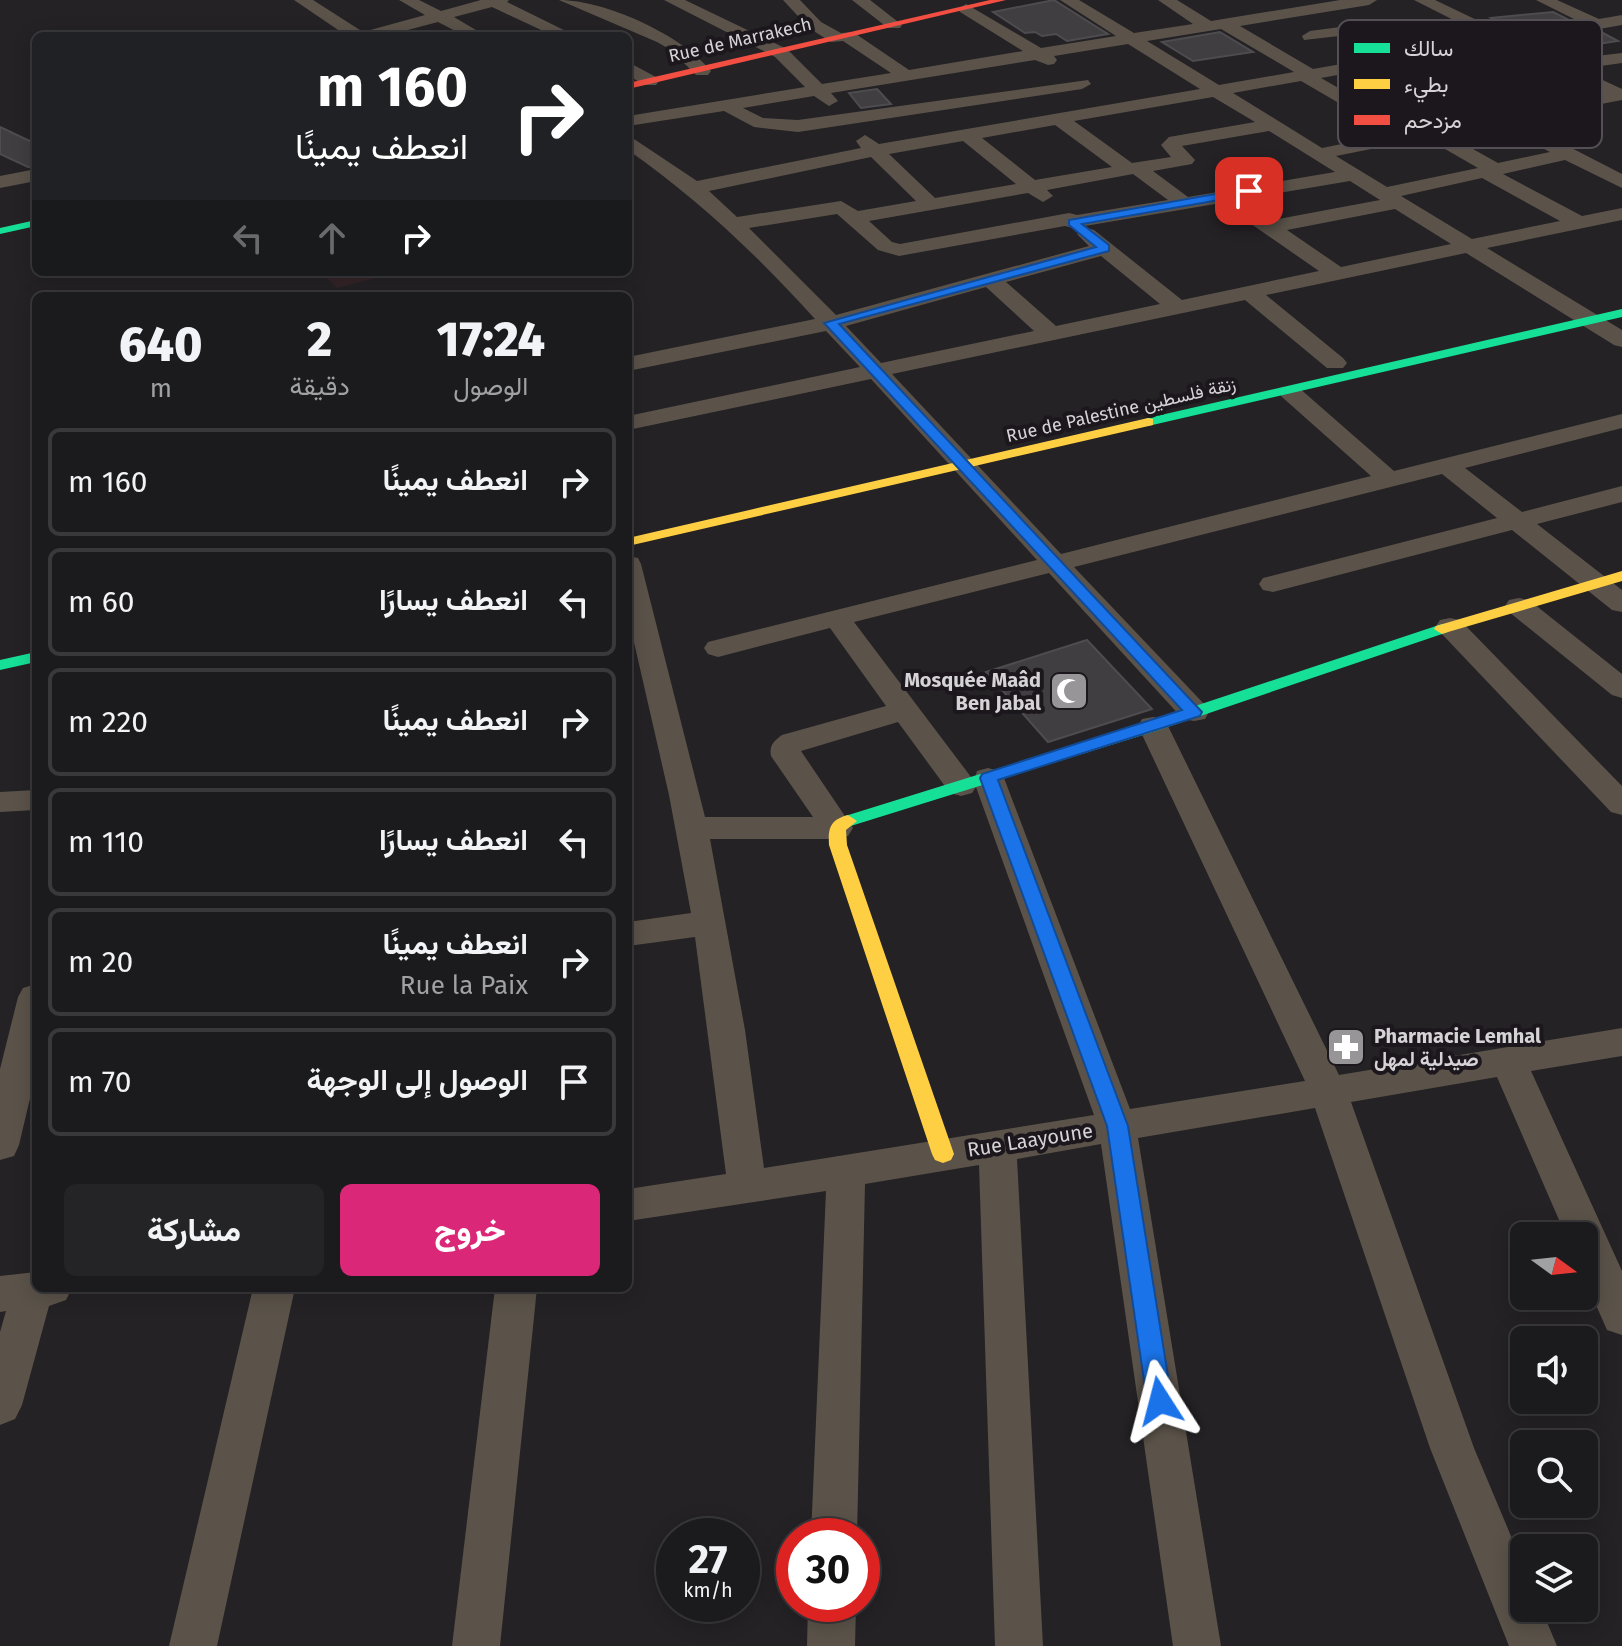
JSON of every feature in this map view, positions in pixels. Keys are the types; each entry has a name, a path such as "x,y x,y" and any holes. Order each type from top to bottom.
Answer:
{"main road":[{"name":"Rue de Marrakech","path":"632,85 781,53 958,6 1002,0"},
{"path":"0,231 32,224"},
{"name":"Rue de Palestine زنقة فلسطين","path":"632,522 1290,392 1581,315 1622,298"},
{"name":"Rue de Palestine زنقة فلسطين","path":"632,541 1335,363 1581,315 1622,313"},
{"path":"943,1154 838,845 837,828 851,820 1153,726 1450,626 1622,576"},
{"path":"0,665 32,658"}],"street":[{"path":"302,0 352,32"},
{"path":"407,0 469,32"},
{"path":"567,0 663,38 677,46 702,71"},
{"path":"680,3 710,0"},
{"path":"791,0 815,25 842,37 907,76"},
{"path":"860,0 894,25"},
{"path":"1068,0 1622,340"},
{"path":"1166,0 1338,95"},
{"path":"632,120 1369,0"},
{"path":"1422,0 1462,20"},
{"path":"1544,0 1588,20"},
{"path":"382,32 494,1 560,32"},
{"path":"680,3 781,53 874,151 931,205"},
{"path":"958,6 1042,55 1121,108"},
{"path":"1271,15 1338,51"},
{"path":"1602,23 1622,20"},
{"path":"1310,36 1338,32"},
{"path":"1602,62 1622,58"},
{"path":"694,188 874,151 1338,69"},
{"path":"632,70 650,81"},
{"path":"728,105 745,120 758,124 798,126 1082,84"},
{"path":"1602,86 1621,94"},
{"path":"1059,119 1184,203"},
{"path":"855,218 1185,160 1170,145 1173,142 1272,125"},
{"path":"967,135 1178,308"},
{"path":"632,144 694,188 778,266 1194,712"},
{"path":"1319,154 1349,148"},
{"path":"1455,148 1581,224"},
{"path":"1556,148 1616,175"},
{"path":"1268,227 1567,154"},
{"path":"733,224 831,206 841,207 885,246 899,250 1353,175"},
{"path":"0,182 32,176"},
{"path":"1223,195 1337,274"},
{"path":"632,422 1622,214"},
{"path":"632,363 830,323 1105,248"},
{"path":"989,278 1051,334"},
{"path":"1249,292 1335,363"},
{"path":"1290,392 1389,479"},
{"path":"718,648 1622,421"},
{"path":"1446,465 1622,604"},
{"path":"1273,584 1622,494"},
{"path":"632,578 660,679 710,923 738,1103 747,1187"},
{"path":"1519,606 1622,689"},
{"path":"838,620 905,710 975,782 1117,1126 1197,1646"},
{"path":"1450,626 1622,805"},
{"path":"837,828 786,756 785,748 793,742 905,710"},
{"path":"1153,726 1328,1091 1452,1448 1533,1646"},
{"path":"0,802 32,800"},
{"path":"690,828 837,828"},
{"path":"632,933 710,923"},
{"path":"0,1145 32,1013"},
{"name":"Rue Laayoune","path":"632,1204 846,1172 1622,1042"},
{"path":"1508,1061 1622,1317"},
{"path":"997,1146 1019,1646"},
{"path":"835,1518 846,1172"},
{"path":"0,1405 28,1291"},
{"path":"193,1646 273,1292"},
{"path":"476,1646 516,1292"},
{"path":"831,1646 832,1622"}],"shaded area":[{"path":"325,276 384,276 337,288"}],"building":[{"path":"1054,0 1108,34 1067,41 1056,34 1042,36 1035,32 1025,33 993,12"},
{"path":"1553,12 1569,20 1494,20 1491,18"},
{"path":"1220,32 1253,52 1193,61 1162,42"},
{"path":"1602,33 1618,41 1602,43"},
{"path":"877,89 891,104 861,108 849,93"},
{"path":"0,127 32,142 32,166 28,167 0,154"},
{"name":"Mosquée Maâd Ben Jabal","path":"1087,640 1152,709 1048,742 986,672"}],"traffic: fast":[{"path":"0,231 32,224"},
{"path":"1148,422 1622,313"},
{"path":"848,821 1153,726 1442,629"},
{"path":"0,665 32,658"}],"traffic: slow":[{"path":"632,541 1148,422"},
{"path":"1442,629 1622,576"},
{"path":"848,821 837,828 838,845 943,1154"}],"traffic: jam":[{"path":"632,85 1002,0"}],"place":[{"name":"Mosquée Maâd Ben Jabal","path":"1069,691"},
{"name":"Pharmacie Lemhal صيدلية لمهل","path":"1346,1047"}],"route":[{"path":"1160,1401 1117,1126 988,778 1194,712 1058,563 830,323 1105,248 1073,222 1249,191"}]}
